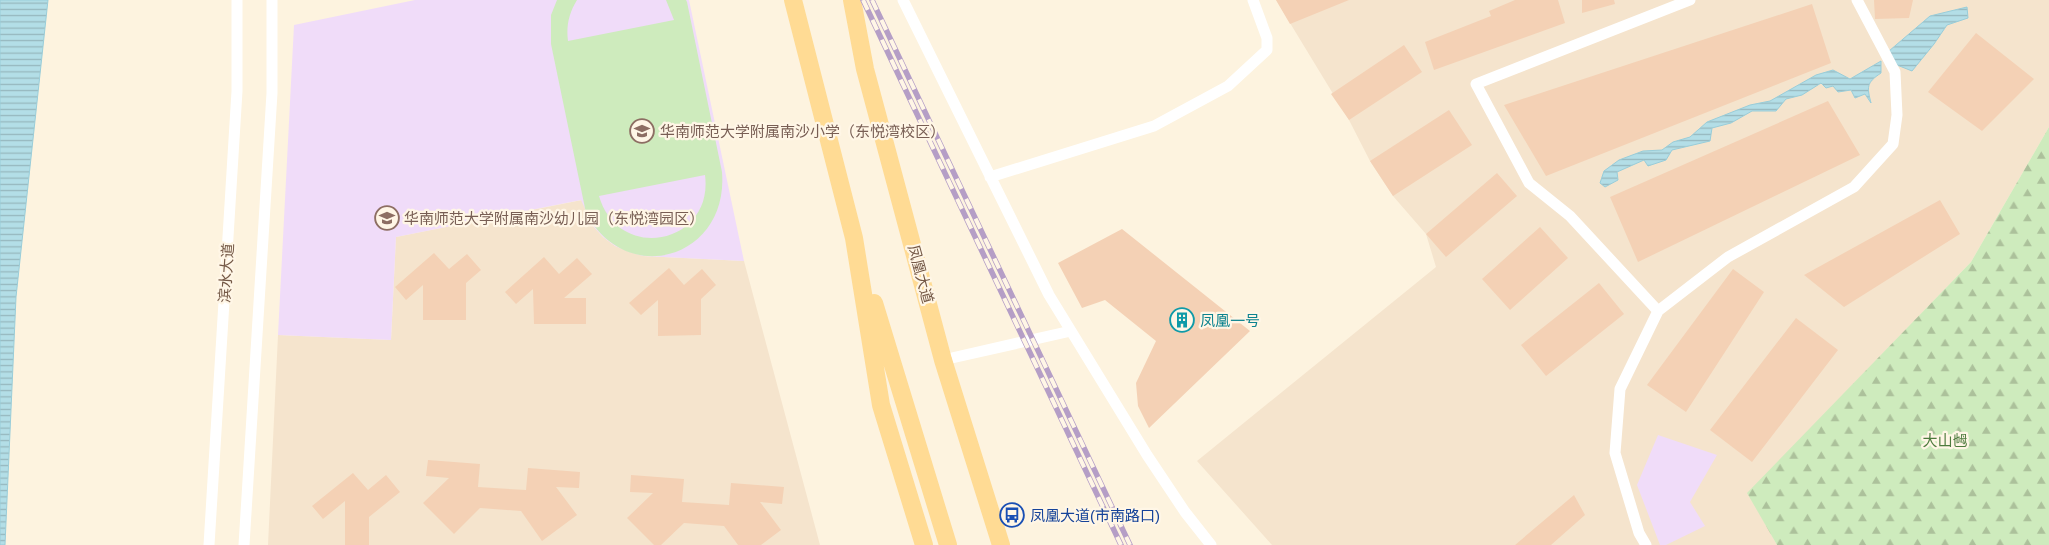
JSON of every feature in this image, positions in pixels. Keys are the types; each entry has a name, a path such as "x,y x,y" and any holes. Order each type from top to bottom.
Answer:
{"main road":[{"path":"793,0 854,238 948,545"},
{"name":"凤凰大道","path":"852,0 865,69 943,360 1001,545"},
{"path":"854,238 881,405 924,545"}],"street":[{"name":"滨水大道","path":"209,545 237,91 237,0"},
{"path":"244,545 272,93 272,0"},
{"path":"903,0 1049,295 1147,455 1185,512 1211,545"},
{"path":"990,177 1154,126 1228,86 1266,50 1267,38 1253,0"},
{"path":"1658,311 1570,216 1529,183 1476,84 1690,0"},
{"path":"1646,545 1638,533 1615,453 1620,389 1658,311 1728,257 1854,187 1893,144 1897,115 1895,72 1856,0"},
{"path":"943,360 1071,331"}],"shaded area":[{"name":"华南师范大学附属南沙小学（东悦湾校区）","path":"415,0 689,0 744,261 643,256 629,252 615,246 603,237 593,226 581,200 396,237 391,340 278,335 294,25"},
{"path":"1276,0 2049,0 2049,127 1971,262 1748,493 1777,545 1272,545 1197,461 1436,267 1426,234 1393,196 1370,161 1349,120"},
{"path":"582,200 593,226 615,246 643,256 744,261 820,545 268,545 278,335 391,340 396,237"},
{"path":"1658,435 1717,455 1690,502 1705,526 1666,545 1660,545 1637,485"}],"green space":[{"path":"557,0 577,0 569,20 567,30 568,41 674,20 666,0 686,0 722,172 720,202 709,225 693,243 672,253 649,256 626,251 604,237 586,213 551,44 551,15","holes":["705,175 704,199 695,217 681,230 663,237 644,237 625,231 610,217 599,196"]},
{"name":"大山乸","path":"2049,127 2049,545 1777,545 1747,493 1971,262"}],"water":[{"path":"0,0 48,0 16,297 5,545 0,545"},
{"path":"1967,7 1968,18 1947,25 1912,71 1897,65 1889,51 1930,16"},
{"path":"1881,61 1881,73 1869,86 1871,103 1865,94 1855,98 1851,90 1838,92 1833,86 1826,88 1821,83 1802,95 1786,99 1776,111 1752,111 1731,123 1712,128 1710,141 1672,150 1666,160 1648,166 1644,160 1617,172 1618,180 1605,187 1600,183 1604,171 1619,160 1643,151 1662,150 1673,142 1690,137 1707,122 1750,105 1770,101 1816,75 1833,70 1850,79"}],"building":[{"path":"1276,0 1349,0 1290,24"},
{"path":"1515,0 1558,0 1565,23 1434,70 1425,42 1491,16 1489,11"},
{"path":"1582,0 1614,0 1615,4 1582,13"},
{"path":"1874,0 1913,0 1909,18 1875,19"},
{"path":"1812,4 1831,63 1546,176 1504,105"},
{"path":"1976,33 2034,79 1982,131 1928,92"},
{"path":"1404,45 1422,72 1349,120 1331,94"},
{"path":"1828,101 1860,155 1638,262 1610,197"},
{"path":"1449,110 1472,145 1393,196 1370,161"},
{"path":"1497,173 1517,196 1446,257 1426,234"},
{"path":"1940,200 1960,234 1844,307 1804,275"},
{"path":"1540,227 1568,258 1510,310 1482,279"},
{"name":"凤凰一号","path":"1122,229 1250,331 1149,428 1138,406 1136,383 1156,341 1105,300 1082,308 1058,263"},
{"path":"434,253 449,269 467,254 481,270 466,283 466,320 423,320 423,285 406,300 395,287"},
{"path":"544,257 559,274 577,258 592,274 564,298 586,298 586,324 534,324 533,289 516,304 505,292"},
{"path":"669,268 684,285 702,269 716,285 701,299 701,335 658,336 658,300 641,315 629,303"},
{"path":"1733,269 1764,292 1686,412 1647,385"},
{"path":"1599,283 1624,314 1546,376 1521,345"},
{"path":"1796,318 1838,350 1752,462 1710,430"},
{"path":"428,460 480,464 478,487 526,490 528,468 580,472 579,488 556,487 577,515 542,541 521,511 480,508 454,534 423,503 449,478 426,476"},
{"path":"353,473 368,490 386,475 400,492 369,517 369,545 345,545 345,501 323,519 312,506"},
{"path":"631,475 684,479 682,502 729,505 731,483 784,487 782,504 760,502 781,530 761,545 738,545 724,526 684,523 661,545 654,545 627,518 653,493 630,492"},
{"path":"1574,495 1585,515 1551,545 1515,545"}],"railway":[{"path":"863,0 1121,545"},
{"path":"872,0 1130,545"}],"place":[{"name":"华南师范大学附属南沙小学（东悦湾校区）","path":"642,131"},
{"name":"华南师范大学附属南沙幼儿园（东悦湾园区）","path":"387,218"},
{"name":"凤凰一号","path":"1182,320"},
{"name":"凤凰大道(市南路口)","path":"1012,515"}]}
